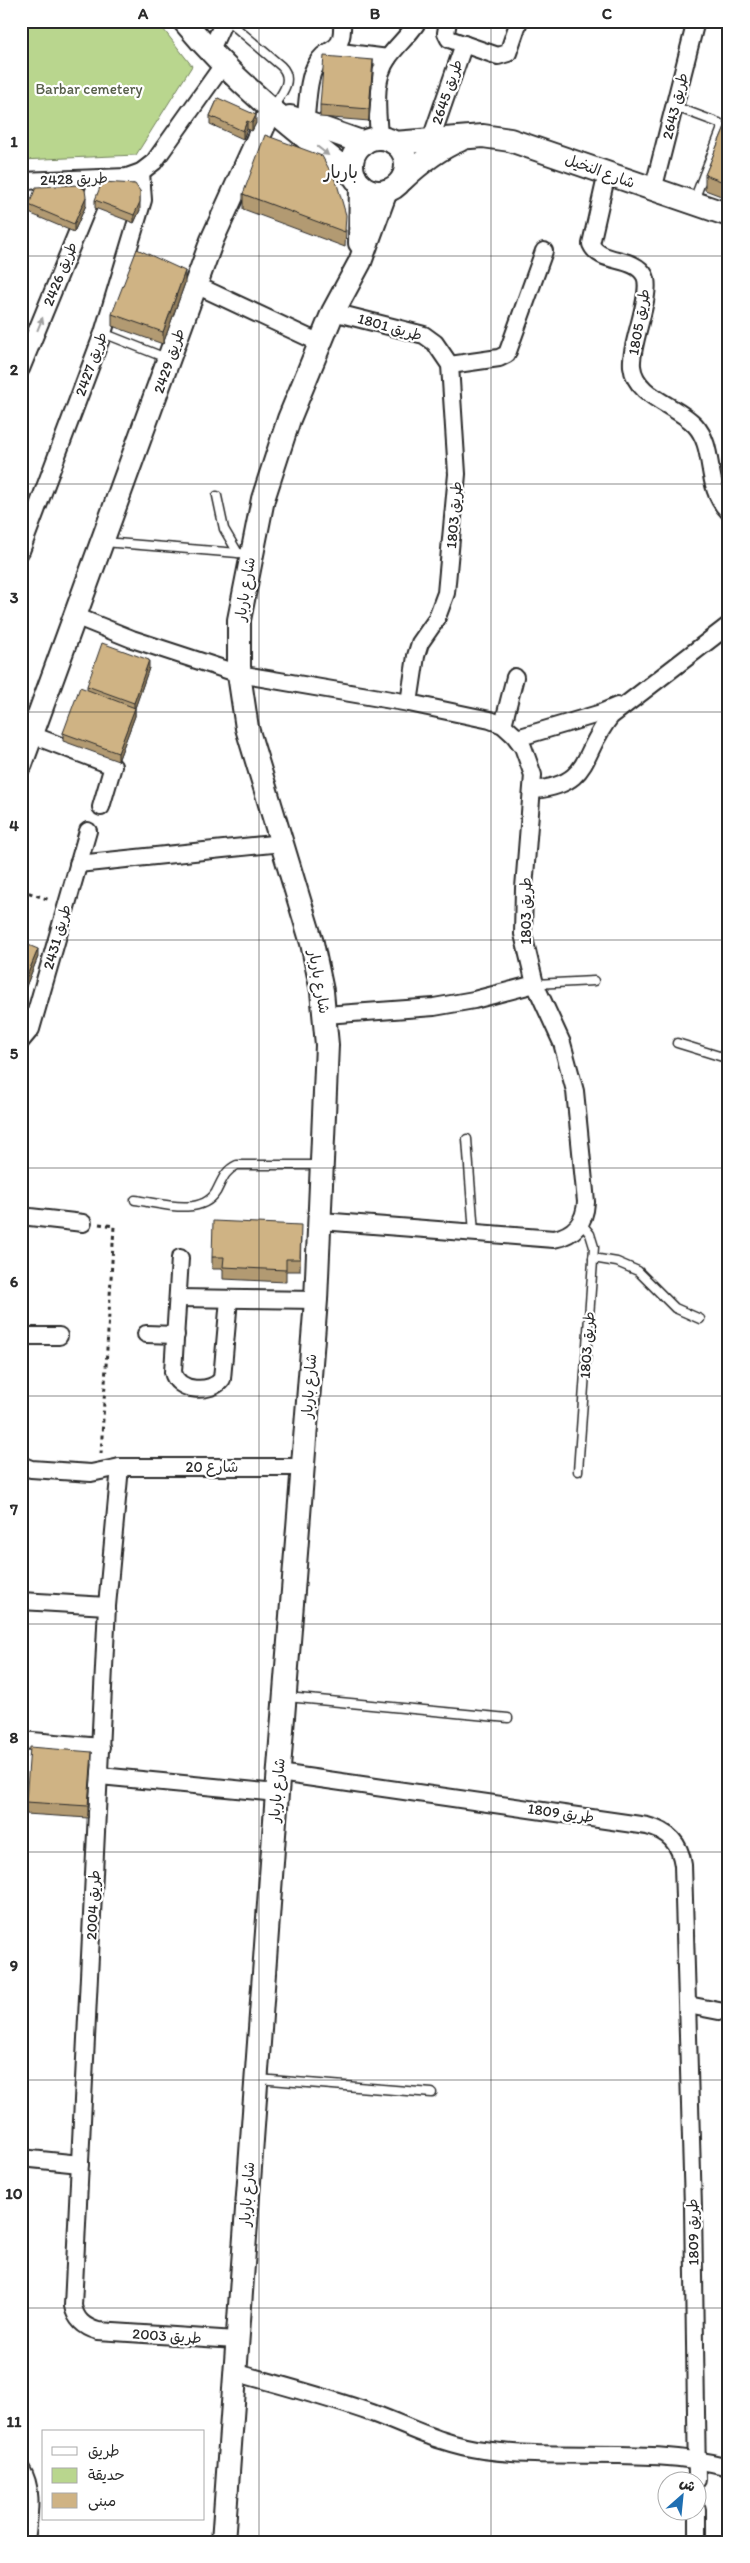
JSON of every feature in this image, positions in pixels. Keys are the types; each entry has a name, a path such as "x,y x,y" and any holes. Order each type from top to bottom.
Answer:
{"street":[{"path":"134,174 159,156 216,59 226,21"},
{"path":"333,51 342,38 342,21"},
{"path":"379,142 377,89 380,75 388,58 401,46 418,21"},
{"name":"طريق 2645","path":"448,21 446,33 449,39 498,56 503,56 511,48 519,21"},
{"name":"طريق 2643","path":"653,190 676,107 696,21"},
{"name":"شارع النخيل","path":"194,26 216,59 271,110 358,181"},
{"name":"طريق 2645","path":"431,139 464,44"},
{"path":"305,123 315,66 325,54 333,51 388,58"},
{"name":"شارع النخيل","path":"271,110 305,123 379,142 469,137 510,140 729,215"},
{"name":"طريق 2429","path":"21,764 212,240 271,110"},
{"name":"شارع النخيل","path":"394,186 449,144 469,137"},
{"path":"379,142 400,148 406,164 394,186 368,190 358,181 353,170 355,155 379,142"},
{"name":"طريق 1805","path":"607,172 591,244 598,254 635,266 644,276 646,289 632,358 634,374 643,387 689,419 701,434 716,496 729,512"},
{"name":"طريق 2428","path":"21,181 100,178 134,174"},
{"name":"طريق 2427","path":"21,551 103,333 143,200 134,174"},
{"name":"طريق 2426","path":"21,369 100,178"},
{"name":"شارع باربار","path":"358,181 360,262"},
{"name":"شارع باربار","path":"223,2542 236,2340 316,1300 327,1061 325,1015 312,943 247,728 239,674 239,620 245,554 275,459 333,312 360,262 394,186"},
{"path":"451,372 500,358 507,354 544,251"},
{"path":"196,285 320,343"},
{"name":"طريق 1801","path":"333,312 424,335 435,343 451,372"},
{"name":"طريق 1803","path":"409,703 416,656 420,643 436,620 446,593 457,474 451,372"},
{"path":"75,616 132,640 239,674 409,703 503,724 515,677"},
{"path":"534,790 552,788 572,779 579,771 604,725 632,699 729,625"},
{"path":"517,738 598,714 632,699"},
{"name":"طريق 1803","path":"503,724 517,738 530,761 534,790 523,911 527,955 535,984 562,1043 575,1091 586,1202 586,1213 581,1223"},
{"path":"32,735 113,766 101,807"},
{"name":"طريق 2431","path":"21,1041 31,1029 88,831"},
{"path":"78,864 282,844"},
{"path":"325,1015 434,1006 474,1000 535,984"},
{"path":"21,1216 83,1223"},
{"path":"321,1221 554,1239 569,1234 581,1223"},
{"path":"180,1258 173,1372 176,1380 187,1387 209,1388 219,1383 224,1374 229,1299"},
{"path":"178,1298 316,1300"},
{"path":"146,1334 176,1335"},
{"path":"21,1336 59,1336"},
{"name":"شارع 20","path":"21,1465 48,1470 100,1472 120,1467 303,1467"},
{"name":"طريق 2004","path":"98,2331 84,2326 75,2314 73,2306 107,1606 120,1467"},
{"path":"21,1601 107,1606"},
{"path":"21,1740 100,1747"},
{"name":"طريق 1809","path":"100,1776 278,1783 647,1826 663,1831 675,1842 682,1857 688,2005 697,2470"},
{"path":"688,2005 729,2013"},
{"path":"21,2158 80,2164"},
{"name":"طريق 2003","path":"98,2331 236,2340"},
{"path":"234,2372 354,2407 430,2438 482,2450 697,2458 729,2467"},
{"path":"21,2469 25,2475 30,2494 26,2542"},
{"path":"697,2520 697,2542"}],"lane":[{"path":"226,21 281,66 287,74 287,85 271,110"},
{"path":"676,107 719,123 722,128 694,202"},
{"path":"103,333 169,360"},
{"path":"217,496 224,529 245,554"},
{"path":"102,542 245,554"},
{"path":"535,984 594,981"},
{"path":"677,1043 729,1059"},
{"path":"467,1139 474,1233"},
{"path":"135,1200 193,1207 208,1201 216,1193 226,1172 237,1165 323,1165"},
{"name":"طريق 1803","path":"578,1471 593,1258 593,1240 581,1223"},
{"path":"593,1258 617,1262 638,1271 675,1308 700,1319"},
{"path":"285,1697 508,1718"},
{"path":"256,2079 432,2093"}],"path":[{"path":"21,890 67,906"},
{"path":"83,1223 114,1226 100,1472"}],"green space":[{"name":"Barbar cemetery","path":"21,21 157,21 192,66 136,155 21,160"}],"building":[{"path":"324,56 373,60 369,109 320,105"},
{"path":"218,98 256,115 252,123 247,121 243,131 210,116"},
{"path":"729,117 729,184 705,175"},
{"path":"265,135 322,156 337,184 346,215 345,232 243,194"},
{"path":"102,182 135,184 140,191 140,202 134,215 95,200"},
{"path":"79,185 85,190 86,197 74,224 29,205 36,187"},
{"path":"137,249 185,271 163,332 112,314"},
{"path":"102,643 149,660 134,703 87,686"},
{"path":"80,687 135,708 118,753 63,733"},
{"path":"21,942 38,949 24,983 21,982"},
{"path":"213,1221 301,1225 300,1259 286,1259 286,1270 223,1267 224,1257 212,1257"},
{"path":"30,1747 92,1752 88,1806 26,1802"}],"district":[{"name":"باربار","path":"341,172"}]}
